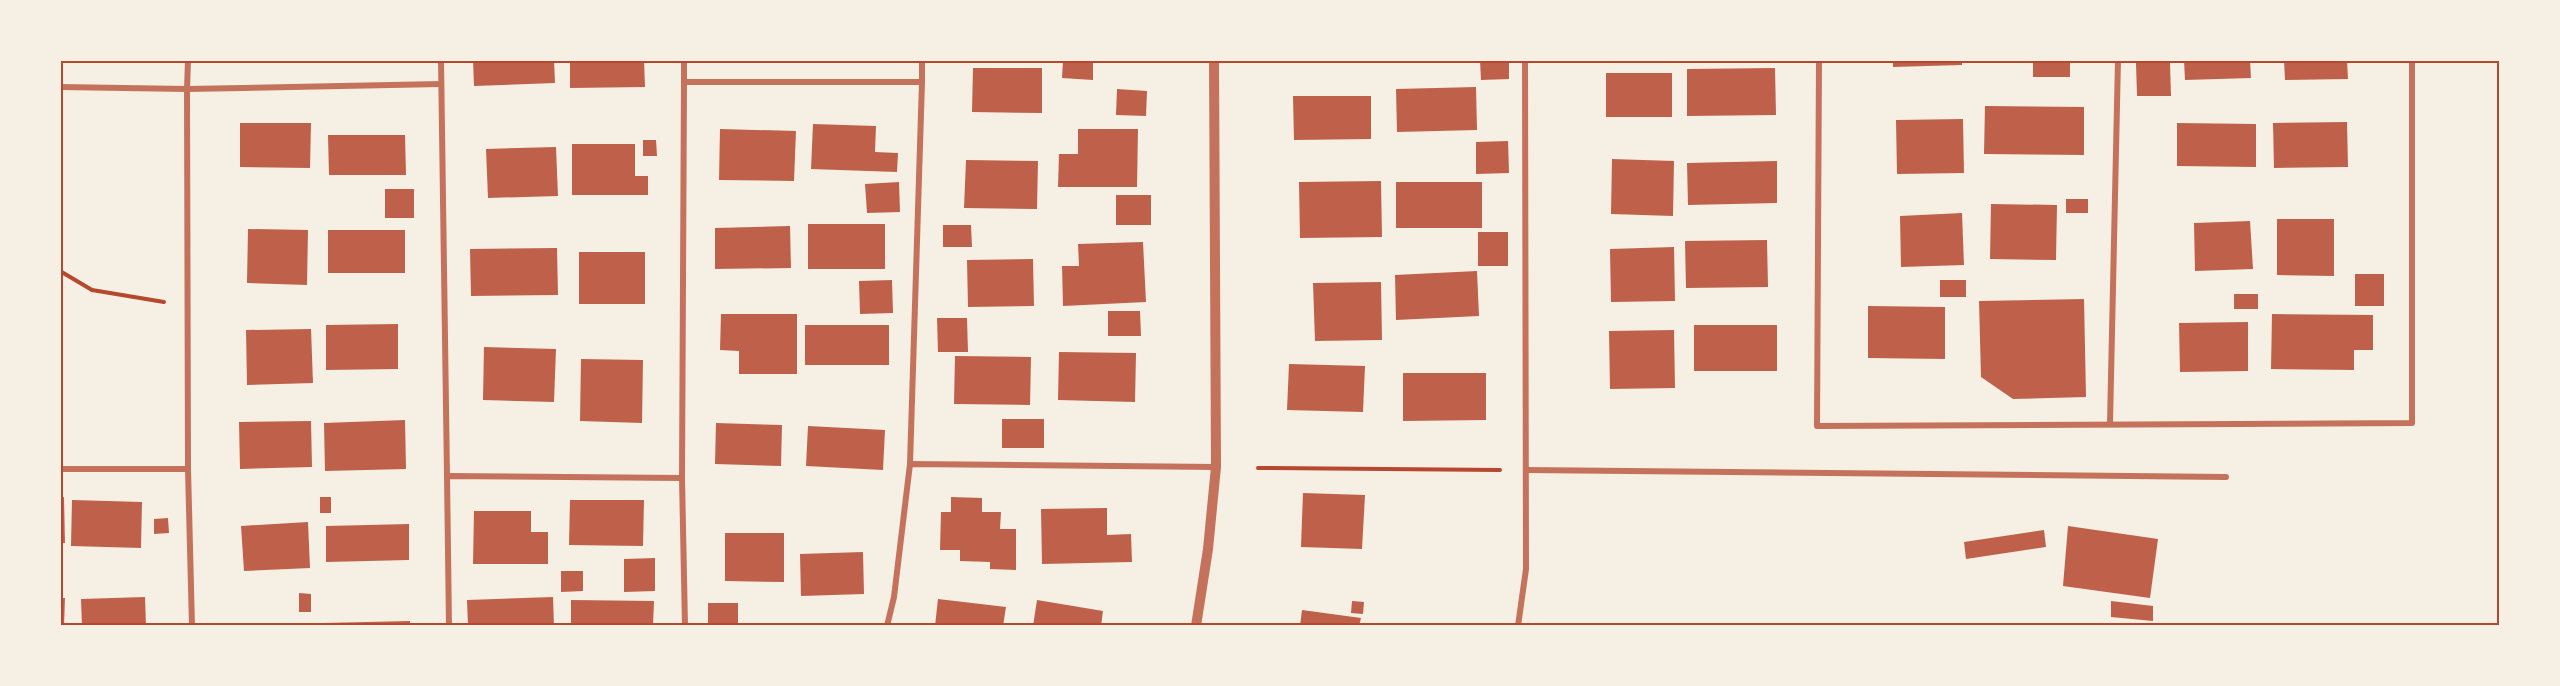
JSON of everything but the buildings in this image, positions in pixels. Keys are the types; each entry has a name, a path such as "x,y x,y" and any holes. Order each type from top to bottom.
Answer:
{"street":[{"path":"188,60 188,469 192,626"},
{"path":"441,60 449,626"},
{"path":"684,60 682,478 685,626"},
{"path":"887,626 894,597 910,464 922,60"},
{"path":"1196,626 1208,549 1216,467 1214,60"},
{"path":"1518,626 1526,569 1525,60"},
{"path":"1819,60 1817,426 2412,423 2412,60"},
{"path":"2110,423 2118,60"},
{"path":"684,82 922,82"},
{"path":"60,87 188,89 441,84"},
{"path":"910,464 1216,467"},
{"path":"60,469 188,469"},
{"path":"1526,470 2226,477"},
{"path":"447,476 682,478"}],"path":[{"path":"60,271 92,290 140,300 188,302"},
{"path":"1258,468 1526,470"}]}
